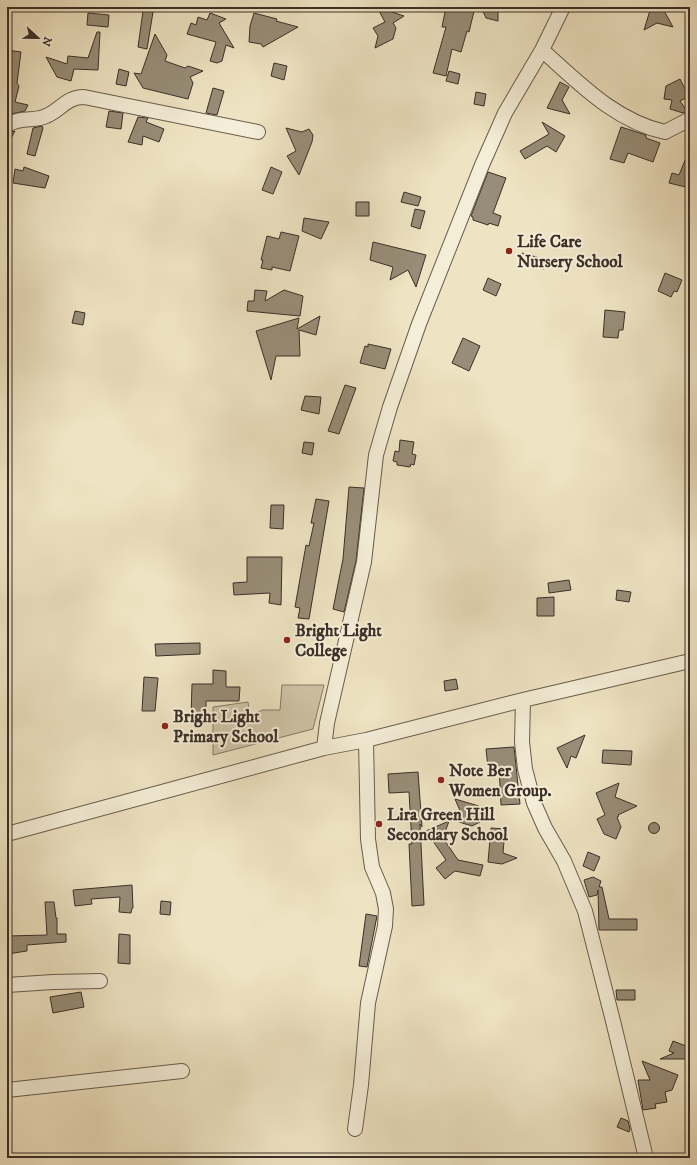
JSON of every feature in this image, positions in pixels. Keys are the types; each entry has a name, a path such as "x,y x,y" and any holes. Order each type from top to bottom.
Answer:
{"street":[{"path":"324,748 327,723 364,562 376,455 390,407 419,324 482,165 508,106 542,50 564,7"},
{"path":"542,50 615,112 630,120 665,132 690,119"},
{"path":"7,125 21,119 47,116 71,98 84,97 258,132"},
{"path":"7,834 324,748 366,740 522,700 690,661"},
{"path":"522,700 522,742 525,769 534,803 545,828 564,861 584,911 613,1021 646,1158"},
{"path":"355,1129 361,1085 366,1016 385,926 386,909 383,893 372,867 368,839 366,740"},
{"path":"7,985 100,981"},
{"path":"7,1090 182,1071"}],"shaded area":[{"path":"282,685 324,685 313,729 213,755 213,707 248,702 250,716 263,710 280,710"}],"building":[{"path":"377,7 404,16 393,23 396,28 393,39 375,48 378,36 373,28 385,22"},
{"path":"446,7 475,7 469,32 467,31 461,52 452,49 446,76 433,73 446,27 442,27"},
{"path":"481,7 498,7 498,21 486,18"},
{"path":"651,7 662,7 673,27 657,23 644,30"},
{"path":"143,11 153,12 147,49 138,47"},
{"path":"88,13 109,15 108,27 87,25"},
{"path":"210,13 226,19 219,23 234,48 226,45 222,61 217,63 210,61 216,42 187,34 191,23 196,25 198,17 207,20"},
{"path":"254,13 277,19 276,21 298,27 263,47 261,44 249,42 250,26"},
{"path":"97,32 100,32 98,70 74,69 71,81 57,77 46,57 67,64 68,56 88,58"},
{"path":"155,34 167,55 165,61 185,68 188,66 203,71 190,77 193,83 188,99 143,88 134,73 141,74"},
{"path":"7,50 21,52 17,83 19,86 15,102 28,105 25,111 7,115 10,101 12,101 7,90"},
{"path":"274,63 287,66 284,80 271,76"},
{"path":"119,69 129,72 126,86 116,84"},
{"path":"449,71 460,74 458,84 446,81"},
{"path":"680,79 685,89 690,90 690,96 680,101 687,111 683,113 670,109 672,100 664,99 666,86"},
{"path":"560,82 569,87 562,100 570,114 547,108"},
{"path":"213,88 224,91 217,115 206,113"},
{"path":"476,92 486,94 484,106 474,104"},
{"path":"109,111 123,113 121,129 106,127"},
{"path":"138,117 148,118 146,122 164,129 159,142 143,136 142,145 128,142"},
{"path":"542,122 565,136 556,152 547,146 525,159 520,151 549,134"},
{"path":"42,126 43,128 35,156 27,154 33,128"},
{"path":"621,127 646,135 646,138 660,143 653,162 628,153 624,163 610,159"},
{"path":"286,128 302,132 309,129 313,135 312,142 299,175 287,156 296,151"},
{"path":"15,131 7,146 7,133"},
{"path":"690,148 690,188 669,183 672,173 679,175"},
{"path":"24,167 49,176 45,188 13,183 15,169 23,171"},
{"path":"271,167 282,172 273,194 262,190"},
{"path":"488,172 506,178 493,213 501,216 498,226 489,223 488,225 473,220 473,217 471,216"},
{"path":"404,192 421,197 418,206 401,202"},
{"path":"356,202 369,202 369,216 356,216"},
{"path":"415,209 425,211 420,229 411,226"},
{"path":"304,218 329,222 321,239 302,231"},
{"path":"281,232 299,236 290,271 272,267 272,270 261,268 263,260 261,260 267,236 279,239"},
{"path":"373,242 426,255 416,287 408,270 390,280 393,267 370,260"},
{"path":"522,253 547,260 544,269 519,263"},
{"path":"665,273 682,280 677,292 674,291 671,297 658,291"},
{"path":"488,278 501,284 496,296 483,290"},
{"path":"255,290 267,291 265,301 284,290 303,296 300,316 247,311 248,301 254,301"},
{"path":"605,310 625,312 623,330 619,330 618,338 603,337"},
{"path":"75,311 85,313 83,325 72,323"},
{"path":"320,316 316,335 299,330 300,356 276,356 271,380 256,331 299,318 297,329"},
{"path":"463,338 480,346 469,371 452,363"},
{"path":"368,344 391,349 385,369 360,363 365,346 368,347"},
{"path":"345,385 356,388 339,434 328,431"},
{"path":"305,396 321,397 319,414 301,410"},
{"path":"400,440 414,442 412,454 416,455 414,465 411,464 410,467 397,465 397,462 393,461 395,451 399,452"},
{"path":"304,442 314,443 312,455 302,453"},
{"path":"349,487 364,488 356,561 344,612 333,609 343,559"},
{"path":"316,499 329,501 309,619 298,618 300,608 295,607 306,545 309,546 314,523 311,523"},
{"path":"271,505 284,505 283,529 270,528"},
{"path":"247,557 282,557 281,605 269,603 270,593 234,595 233,583 247,582"},
{"path":"569,580 571,590 549,593 548,583"},
{"path":"617,590 631,592 629,602 616,600"},
{"path":"554,597 554,616 537,616 537,598"},
{"path":"200,643 200,654 156,656 155,644"},
{"path":"213,670 226,671 226,687 240,687 239,701 206,701 206,719 191,718 192,684 213,684"},
{"path":"144,677 158,678 155,711 142,711"},
{"path":"456,679 458,689 445,691 444,681"},
{"path":"585,735 576,758 571,756 567,768 557,748"},
{"path":"514,747 520,804 501,805 499,766 488,767 486,749"},
{"path":"603,750 632,751 631,765 602,763"},
{"path":"418,772 422,827 420,824 424,905 412,906 409,844 412,844 409,792 389,793 388,774"},
{"path":"619,783 615,797 637,806 618,815 619,816 617,817 621,827 616,839 604,834 597,819 605,815 596,793"},
{"path":"455,799 479,806 478,811 481,811 480,822 472,826 459,822 461,813"},
{"path":"449,821 443,838 458,860 483,865 480,876 455,871 445,879 436,868 446,860 426,831"},
{"path":"652,823 656,823 658,824 658,832 652,833 649,830 649,826"},
{"path":"491,828 505,829 503,853 517,858 502,864 488,862"},
{"path":"588,852 600,857 594,871 583,866"},
{"path":"593,877 601,881 599,887 602,887 609,919 637,919 637,930 599,930 598,890 597,895 589,897 584,880"},
{"path":"132,885 133,908 131,913 119,912 120,897 91,899 92,904 75,906 73,890"},
{"path":"161,901 171,902 170,915 160,914"},
{"path":"45,902 54,902 57,918 57,934 66,934 66,942 27,945 27,951 7,954 7,936 47,935"},
{"path":"366,914 377,916 367,967 359,966"},
{"path":"119,934 130,935 130,964 118,963"},
{"path":"616,990 635,990 635,1000 617,1000"},
{"path":"81,992 84,1007 53,1013 50,997"},
{"path":"673,1041 686,1046 690,1059 660,1059 674,1053 669,1051"},
{"path":"642,1061 678,1075 672,1090 665,1092 667,1102 655,1104 656,1108 643,1110 638,1080 650,1080"},
{"path":"621,1118 628,1121 630,1129 629,1132 617,1127"}],"place":[{"name":"Life Care Nursery School","path":"509,251"},
{"name":"Bright Light College","path":"287,640"},
{"name":"Bright Light Primary School","path":"165,726"},
{"name":"Note Ber Women Group.","path":"441,780"},
{"name":"Lira Green Hill Secondary School","path":"379,824"}]}
